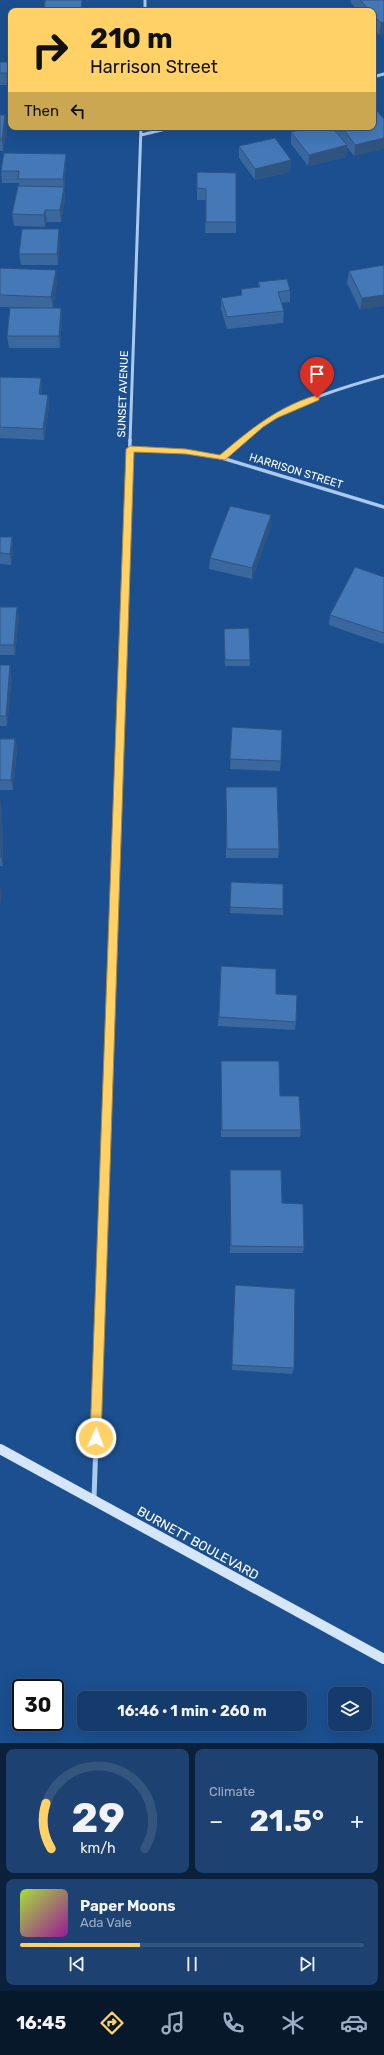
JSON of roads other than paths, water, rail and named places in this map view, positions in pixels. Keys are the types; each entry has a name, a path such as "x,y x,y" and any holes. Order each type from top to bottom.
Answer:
{"main road":[{"name":"BURNETT BOULEVARD","path":"0,1449 94,1502 384,1659"}],"street":[{"name":"SUNSET AVENUE","path":"94,1502 141,130"},
{"path":"141,135 162,130"},
{"path":"222,458 260,425 274,416 345,387 384,376"},
{"name":"HARRISON STREET","path":"130,449 186,452 222,458 384,507"}]}
